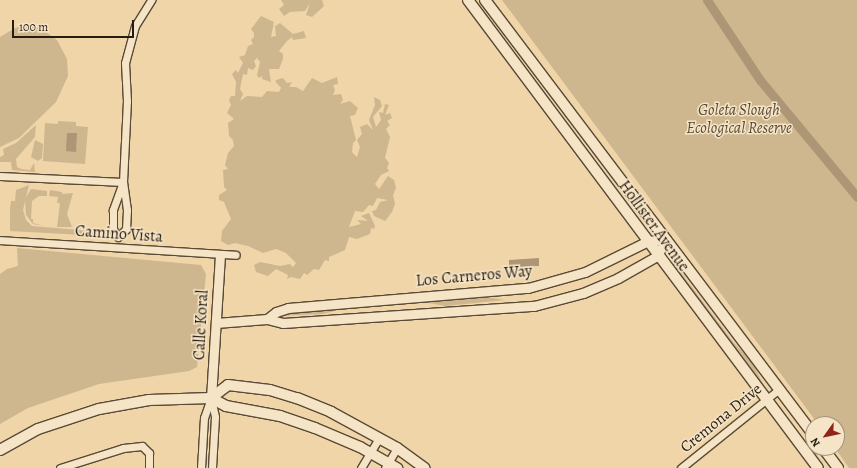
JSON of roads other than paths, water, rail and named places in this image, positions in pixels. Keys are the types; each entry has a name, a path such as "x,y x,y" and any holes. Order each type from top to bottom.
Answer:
{"main road":[{"name":"Hollister Avenue","path":"468,0 648,241 657,256 818,468"},
{"name":"Hollister Avenue","path":"485,0 805,424"},
{"path":"211,398 228,385 270,390 331,412 397,448 425,468"},
{"path":"0,450 38,429 99,408 149,400 211,398 226,406 280,416 315,428 370,453 390,466"},
{"path":"829,456 838,468"}],"street":[{"path":"118,237 126,229 127,210 122,182 128,46 135,26 151,0"},
{"path":"0,176 122,182"},
{"path":"117,248 118,237 113,229 113,210 122,182"},
{"path":"657,256 666,239"},
{"name":"Los Carneros Way","path":"267,319 276,312 288,308 528,288 585,272 648,241 666,239"},
{"name":"Camino Vista","path":"0,240 236,256"},
{"name":"Calle Koral","path":"201,468 204,418 211,398 220,255"},
{"name":"Los Carneros Way","path":"216,323 267,319 283,323 410,313 512,308 564,299 618,278 657,256"},
{"path":"409,297 410,313"},
{"name":"Cremona Drive","path":"681,468 778,390"},
{"name":"Calle Koral","path":"211,398 216,417 212,468"},
{"path":"361,468 379,438"},
{"path":"60,468 123,448 146,447 150,455 149,468"},
{"path":"390,466 397,448"}],"waterway":[{"path":"707,0 760,80 857,197"}],"park label":[{"name":"Goleta Slough Ecological Reserve","path":"739,119"}]}
